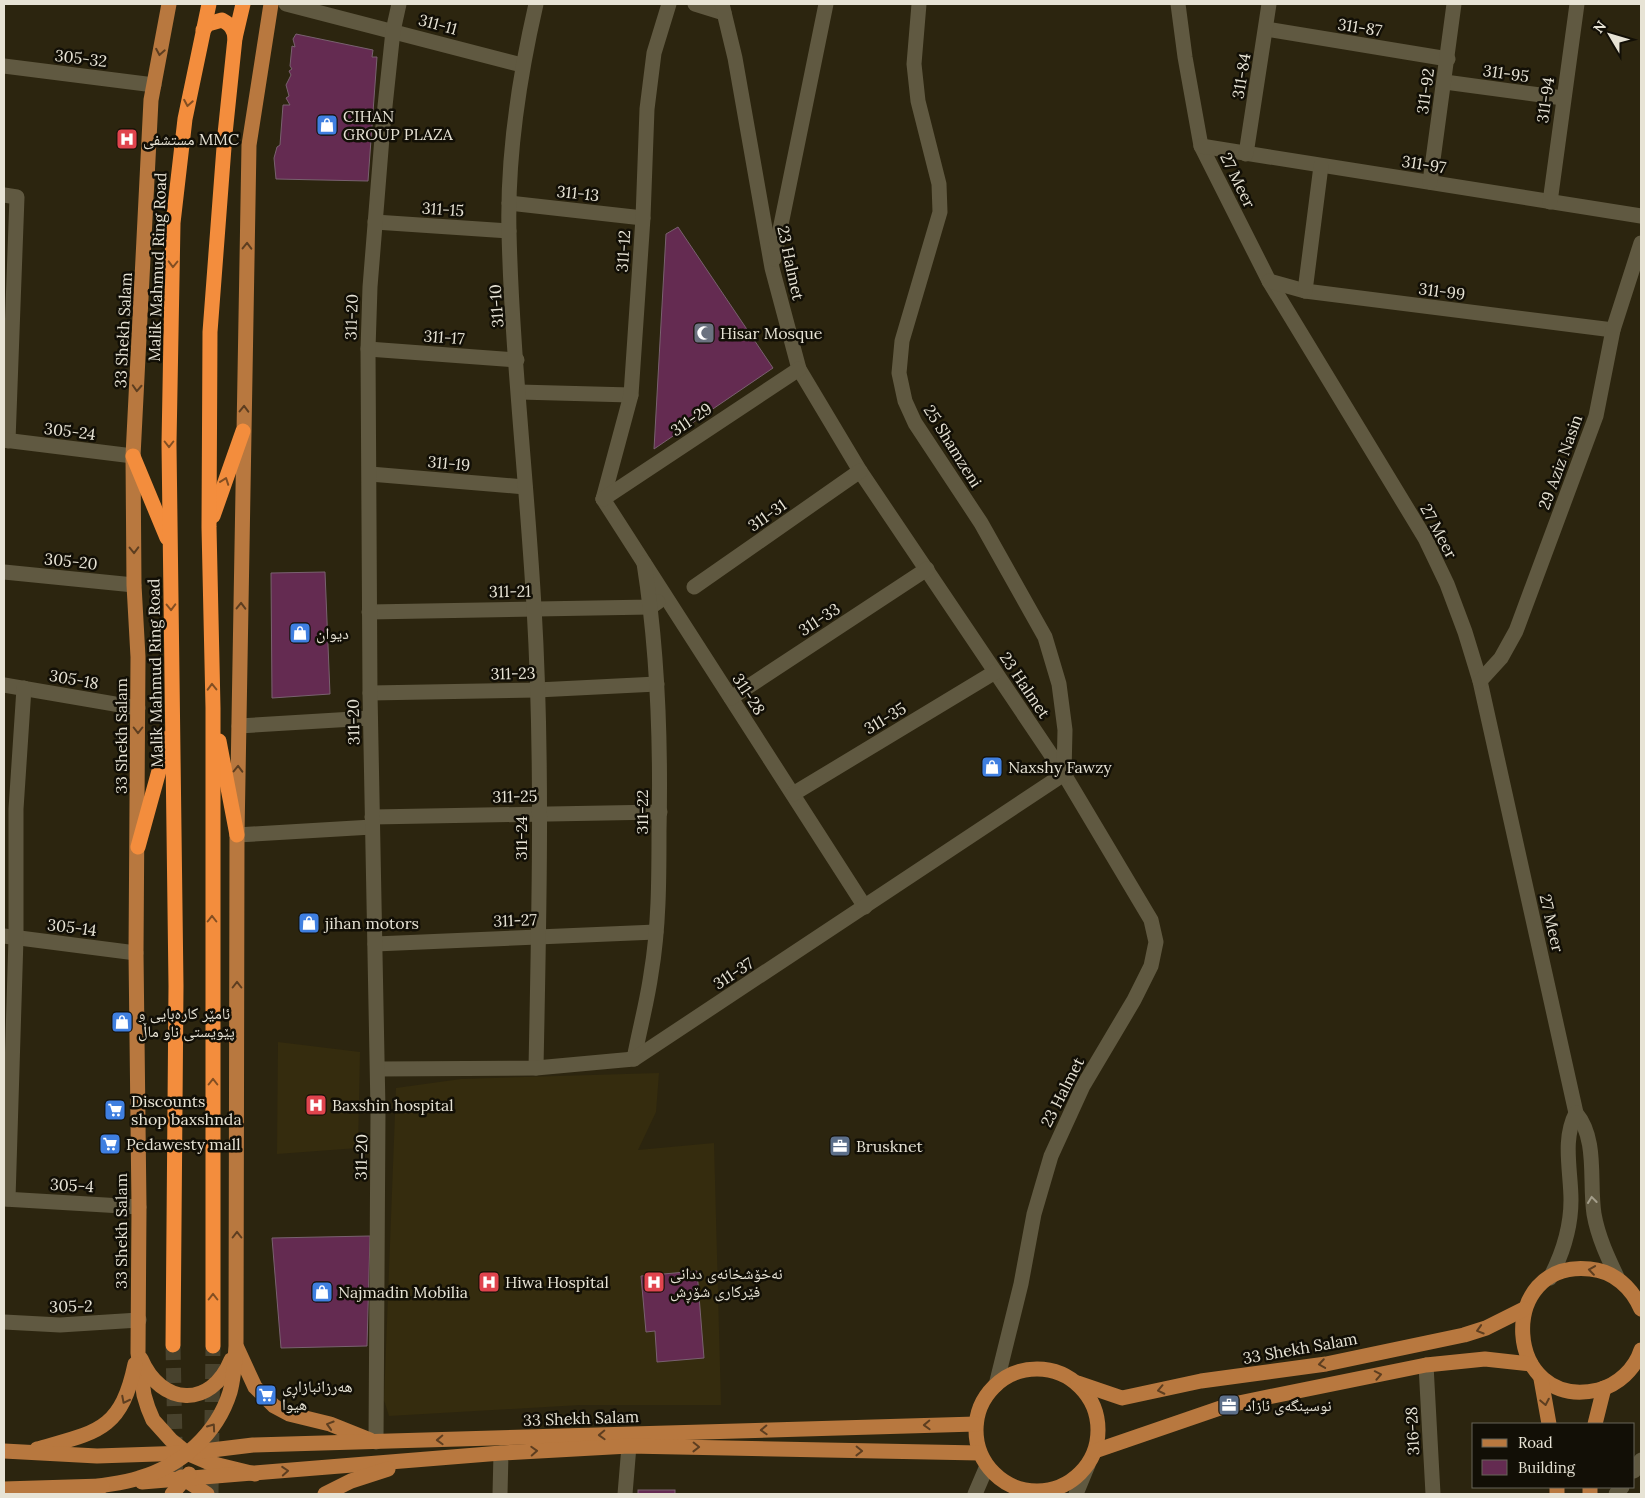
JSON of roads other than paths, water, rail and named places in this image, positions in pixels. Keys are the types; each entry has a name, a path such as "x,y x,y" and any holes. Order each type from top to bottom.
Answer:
{"highway":[{"name":"Malik Mahmud Ring Road","path":"173,1345 176,986 169,444 174,223 185,119 209,4"},
{"path":"213,1346 213,708 209,527 210,332 225,134 235,38 243,4"},
{"path":"203,30 208,24 222,20 230,24 234,30 235,38"},
{"path":"209,527 243,431"},
{"path":"133,456 171,546"},
{"path":"213,708 237,835"},
{"path":"138,847 173,720"}],"main road":[{"name":"33 Shekh Salam","path":"169,4 151,100 133,456 134,585 138,656 136,953 139,1207 138,1353 144,1395 153,1420 171,1440 187,1453 205,1461 229,1469 255,1474"},
{"path":"94,1487 138,1479 164,1468 187,1453 208,1433 224,1406 233,1376 236,1346 237,835 249,145 271,4"},
{"name":"33 Shekh Salam","path":"5,1490 94,1487 501,1453 629,1446 983,1460 976,1439 976,1424 986,1396 996,1385 1015,1373 1036,1368 1051,1370 1065,1375 1078,1383 1122,1398 1201,1381 1326,1364 1486,1328 1524,1309 1539,1287 1550,1278 1577,1268 1605,1272 1629,1287"},
{"path":"1629,1287 1641,1309"},
{"path":"1524,1309 1522,1339 1531,1364 1541,1379 1549,1423"},
{"path":"138,1353 148,1372 162,1386 177,1395 191,1396 204,1393 218,1382 228,1368 236,1346"},
{"path":"236,1346 255,1387 274,1406 290,1414 330,1424 376,1442"},
{"path":"24,1452 86,1436 106,1425 121,1407 128,1393 138,1353"},
{"path":"1541,1379 1575,1391 1590,1392 1604,1388 1625,1375 1641,1353"},
{"path":"983,1460 996,1477 1009,1486 1038,1492 1066,1484 1092,1458 1229,1405 1426,1365 1486,1359 1531,1364"},
{"name":"33 Shekh Salam","path":"1078,1383 1094,1407 1098,1422 1098,1437 1092,1458"},
{"path":"1595,1423 1604,1388"},
{"name":"33 Shekh Salam","path":"4,1451 97,1456 187,1453 253,1445 976,1424"},
{"path":"172,1494 184,1478 205,1461 226,1452 253,1445"},
{"path":"97,1456 139,1460 164,1468 184,1478 207,1494"},
{"path":"325,1494 351,1481 411,1461"},
{"path":"22,1488 44,1494"}],"street":[{"name":"311-11","path":"286,4 393,30 522,65"},
{"name":"311-20","path":"376,1442 378,1069 370,718 368,349 375,222 393,30 398,4"},
{"name":"311-10","path":"534,608 509,231 509,203 511,160 522,65 536,4"},
{"name":"311-12","path":"603,500 631,395 651,71 658,36 669,4"},
{"path":"695,4 723,8"},
{"path":"772,268 826,4"},
{"name":"25 Shamzeni","path":"919,4 914,64 918,101 939,184 940,212 906,324 902,341 899,373 905,401 914,422 981,523 1045,638 1060,684 1065,730 1064,774"},
{"name":"27 Meer","path":"1178,4 1185,57 1201,146 1269,281 1424,538 1447,584 1465,632 1480,681 1576,1113 1585,1125 1589,1140 1592,1199 1599,1232 1629,1287"},
{"name":"311-84","path":"1246,154 1270,4"},
{"name":"311-92","path":"1430,182 1445,82 1454,4"},
{"name":"311-94","path":"1550,202 1562,98 1577,4"},
{"name":"23 Halmet","path":"723,8 735,58 772,268 798,369 860,471 1064,774 1151,920 1154,930 1155,953 1144,982 1083,1086 1051,1156 1034,1214 1021,1284 996,1385"},
{"name":"311-87","path":"1266,29 1448,59"},
{"name":"305-32","path":"4,66 154,86"},
{"name":"311-95","path":"1445,82 1562,98"},
{"name":"311-97","path":"1201,146 1641,216"},
{"path":"1305,291 1321,166"},
{"path":"6,441 10,196"},
{"name":"311-13","path":"509,203 643,218"},
{"name":"311-15","path":"375,222 509,231"},
{"name":"29 Aziz Nasin","path":"1480,681 1501,658 1516,631 1596,416 1613,330 1641,242"},
{"name":"311-99","path":"1269,281 1305,291 1613,330"},
{"name":"311-17","path":"368,349 517,360"},
{"name":"311-29","path":"603,500 798,369"},
{"path":"519,392 631,395"},
{"name":"305-24","path":"6,441 133,456"},
{"name":"311-31","path":"694,587 860,471"},
{"name":"311-19","path":"370,474 525,488"},
{"name":"311-28","path":"603,500 866,907"},
{"name":"311-22","path":"634,1059 651,974 656,932 660,812 657,684 651,607 644,563"},
{"name":"311-33","path":"731,698 926,569"},
{"name":"305-20","path":"4,572 134,585"},
{"path":"651,607 666,597"},
{"name":"311-21","path":"369,612 651,607"},
{"name":"311-24","path":"534,608 538,813 536,1068"},
{"name":"311-35","path":"793,794 995,672"},
{"name":"311-23","path":"370,693 537,690 657,684"},
{"name":"305-18","path":"4,685 138,708"},
{"path":"6,1199 10,808 24,688"},
{"path":"239,726 370,718"},
{"name":"311-37","path":"378,1069 536,1068 634,1059 1064,774"},
{"name":"311-25","path":"237,835 372,822 538,813 660,812"},
{"name":"311-27","path":"375,944 656,932"},
{"name":"305-14","path":"10,937 136,953"},
{"path":"1550,1278 1564,1248 1570,1216 1568,1134 1576,1113"},
{"name":"305-4","path":"6,1199 139,1207"},
{"name":"305-2","path":"4,1322 60,1325 138,1320"},
{"name":"316-28","path":"1426,1365 1433,1494"},
{"path":"625,1494 629,1446"},
{"path":"500,1494 501,1453"},
{"path":"1076,1494 1092,1458"},
{"path":"975,1494 983,1460"}],"tunnel":[{"path":"173,1345 176,1491"},
{"path":"211,1494 213,1346"}],"place":[{"name":"CIHAN GROUP PLAZA","path":"327,125"},
{"name":"مستشفى MMC","path":"127,139"},
{"name":"Hisar Mosque","path":"704,333"},
{"name":"دیوان","path":"300,633"},
{"name":"Naxshy Fawzy","path":"992,767"},
{"name":"jihan motors","path":"309,923"},
{"name":"ئامێر کارەبایی و پێویستی ناو ماڵ","path":"122,1022"},
{"name":"Baxshin hospital","path":"316,1105"},
{"name":"Discounts shop baxshnda","path":"115,1110"},
{"name":"Pedawesty mall","path":"110,1144"},
{"name":"Brusknet","path":"840,1146"},
{"name":"Hiwa Hospital","path":"489,1282"},
{"name":"نەخۆشخانەی ددانی فێرکاری شۆڕش","path":"654,1282"},
{"name":"Najmadin Mobilia","path":"322,1292"},
{"name":"هەرزانبازاڕی هیوا","path":"266,1395"},
{"name":"نوسینگەی ئازاد","path":"1229,1405"}]}
